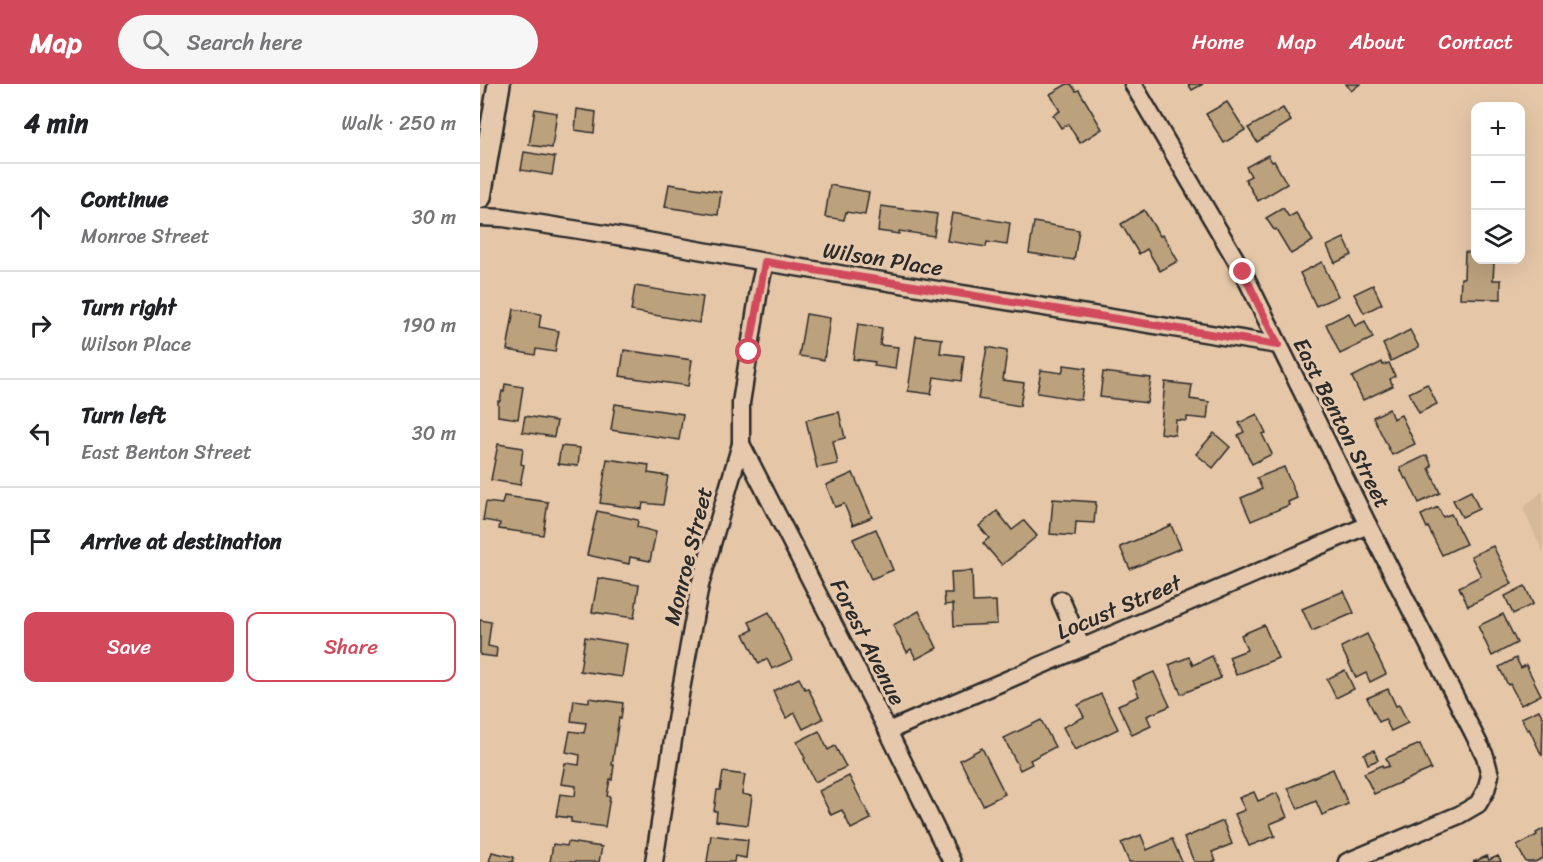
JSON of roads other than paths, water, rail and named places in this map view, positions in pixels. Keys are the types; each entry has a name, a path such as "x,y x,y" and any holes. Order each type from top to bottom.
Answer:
{"street":[{"path":"480,198 499,84"},
{"name":"East Benton Street","path":"1133,84 1243,272 1485,756 1490,775 1486,790 1478,804 1459,815 1347,862"},
{"name":"Wilson Place","path":"480,217 503,218 619,236 765,262 1278,345"},
{"name":"Monroe Street","path":"654,862 700,585 741,444 741,403 765,262"},
{"name":"Forest Avenue","path":"741,444 888,731 952,862"},
{"name":"Locust Street","path":"888,731 1368,525"},
{"path":"1061,600 1082,648"}]}
